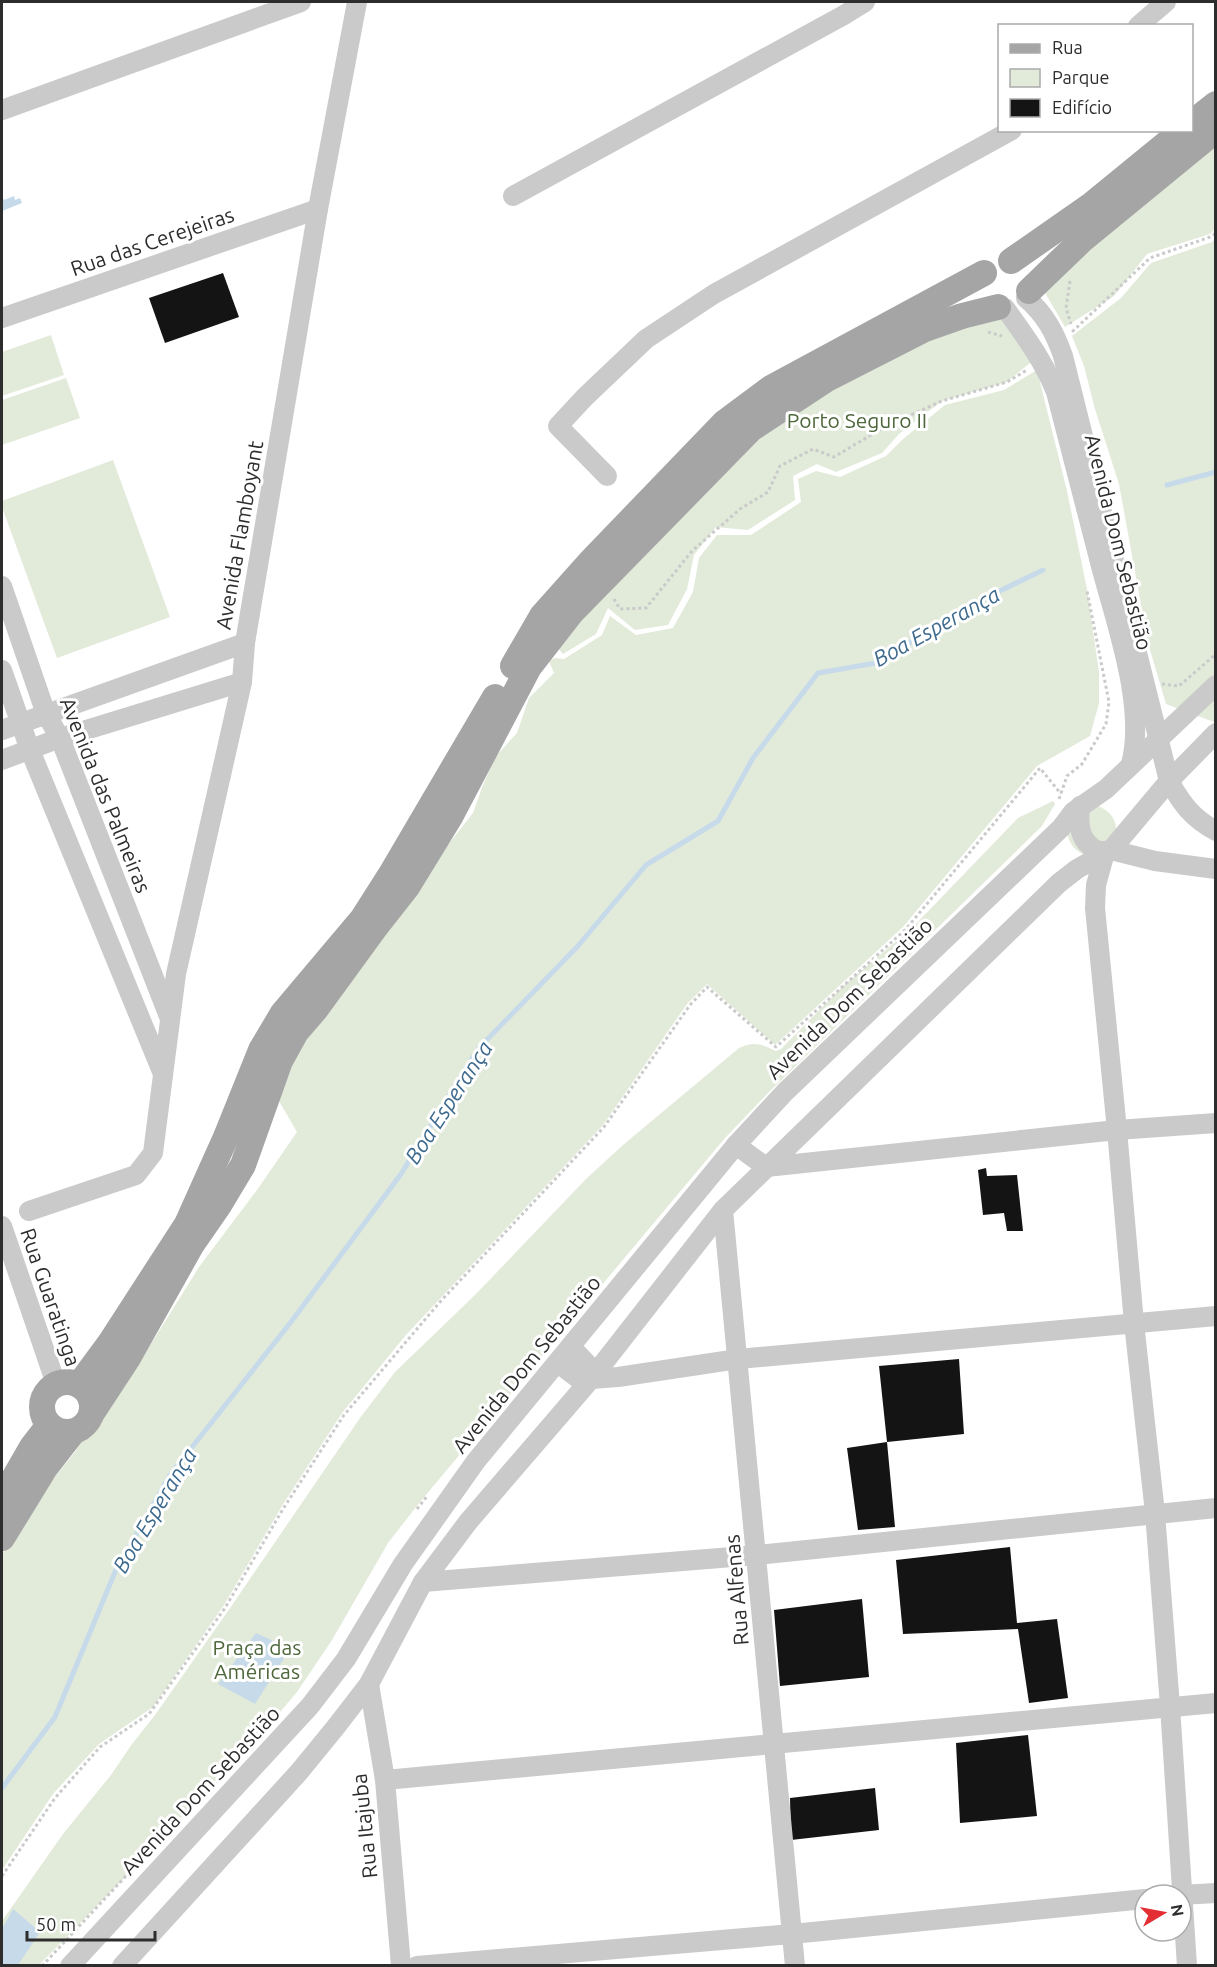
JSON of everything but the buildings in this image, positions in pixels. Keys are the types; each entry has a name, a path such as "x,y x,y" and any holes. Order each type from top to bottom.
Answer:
{"main road":[{"path":"1193,121 1215,104"},
{"path":"2,1499 32,1447 61,1429 81,1428 88,1422 128,1358 192,1244 243,1165 280,1060 296,1032 407,887 450,817 529,667 571,614 751,429 827,379 925,329 1014,301 1082,240 1215,130"},
{"path":"61,1429 43,1418 41,1408 43,1398 48,1390 68,1384 110,1343 187,1224 226,1137 261,1050 283,1013 363,918 542,616 592,560 724,423 771,388 984,273 996,262 1011,261 1090,206 1181,132"},
{"path":"1011,261 1024,269 1028,275 1014,301"},
{"path":"984,273 982,289 990,303 1014,301"},
{"path":"68,1384 90,1397 92,1413"},
{"path":"2,1538 45,1468 61,1429"}],"street":[{"path":"2,110 301,2"},
{"name":"Avenida Flamboyant","path":"28,1211 136,1175 153,1154 176,974 242,682 245,644 318,209 357,2"},
{"path":"513,196 865,2"},
{"path":"1140,24 1166,2"},
{"path":"607,476 558,426 646,339 714,294 1008,132"},
{"name":"Rua das Cerejeiras","path":"2,318 318,209"},
{"name":"Avenida Dom Sebastião","path":"1014,301 1045,317 1066,337 1159,738 1165,786 1200,822 1215,831"},
{"name":"Avenida Dom Sebastião","path":"70,1965 310,1706 346,1659 403,1564 476,1461 736,1145 785,1092 1061,828 1080,806 1106,789 1131,764 1134,719 1126,660 1056,392 1014,301"},
{"name":"Avenida das Palmeiras","path":"2,586 46,714 60,738 171,1021"},
{"path":"2,730 245,644"},
{"path":"2,670 30,750 163,1075"},
{"path":"2,760 60,738 242,682"},
{"path":"1131,764 1215,685"},
{"path":"122,1965 299,1772 369,1684 423,1582 468,1522 591,1379 723,1210 1059,883 1103,855 1215,733"},
{"path":"1080,806 1078,823 1085,840 1103,855 1215,869"},
{"path":"1103,855 1096,885 1095,908 1134,1323 1155,1513 1180,1883"},
{"path":"736,1145 766,1167 1215,1123"},
{"name":"Rua Alfenas","path":"723,1210 795,1965"},
{"name":"Rua Guaratinga","path":"2,1226 68,1384"},
{"path":"558,1363 579,1379 591,1379 738,1359 1215,1316"},
{"path":"571,1347 589,1366 591,1379"},
{"path":"423,1582 757,1555 1215,1508"},
{"name":"Rua Itajuba","path":"369,1684 385,1780 401,1965"},
{"path":"385,1780 1215,1703"},
{"path":"1193,1894 1215,1893"},
{"path":"417,1965 792,1934 1133,1900"},
{"path":"1185,1943 1187,1965"}],"path":[{"path":"1066,337 1150,258 1210,237 1215,233"},
{"path":"1066,337 1069,281 1074,273"},
{"path":"1060,286 1069,281"},
{"path":"984,331 1009,338"},
{"path":"613,598 620,609 646,608 692,551 740,509 768,492 780,466 813,449 834,457 886,426 942,401 1006,382 1041,359"},
{"path":"2,1876 55,1798 100,1747 149,1714 225,1608 283,1509 344,1415 439,1303 604,1127 690,1005 707,987 776,1047 906,929 1040,768 1061,794 1067,776 1082,764 1106,724 1109,702 1087,589"}],"green space":[{"path":"1215,139 1215,229 1210,234 1147,254 1114,296 1065,327 1041,286"},
{"path":"1215,238 1215,725 1214,722 1166,704 1148,643 1119,484 1084,366 1072,336 1121,298 1151,263 1212,242"},
{"name":"Porto Seguro II","path":"1005,318 1036,358 1007,382 942,401 899,434 882,453 836,472 817,464 793,476 795,500 748,530 716,527 694,555 687,589 668,625 635,630 608,608 596,634 563,654 556,646 754,434 924,334"},
{"path":"51,335 64,375 2,396 2,352"},
{"path":"1037,370 1067,491 1087,589 1099,672 1099,703 1090,736 1037,766 903,927 775,1045 707,984 687,1004 603,1125 406,1335 342,1413 282,1506 224,1605 153,1707 99,1744 53,1794 2,1870 2,1555 30,1508 75,1452 120,1380 146,1352 199,1267 297,1132 279,1101 297,1051 473,813 496,756 517,733 529,698 554,673 549,661 555,658 564,659 602,635 610,616 636,635 673,628 693,592 699,558 717,535 751,535 801,502 798,479 816,471 840,477 886,456 945,405 1004,390"},
{"path":"66,378 80,418 2,445 2,400"},
{"path":"113,460 170,617 57,658 2,507 2,501"},
{"name":"Praça das Américas","path":"1053,801 1055,804 1042,826 770,1091 725,1138 388,1543 332,1640 297,1692 248,1750 215,1781 39,1965 2,1966 2,1921 63,1834 111,1775 155,1715 360,1418 395,1372 476,1294 586,1179 623,1145 739,1048 754,1044 776,1051 781,1049 843,986 911,929 1018,818"},
{"path":"1096,805 1106,810 1113,818 1116,838 1088,856 1073,846 1067,830"}],"water":[{"path":"2,196 4,200 14,196 15,200 20,198 22,203 2,211"},
{"path":"256,1633 290,1649 255,1704 218,1684"},
{"path":"13,1909 40,1932 18,1965 2,1965 2,1929"}],"waterway":[{"name":"Boa Esperança","path":"1167,485 1216,472"},
{"name":"Boa Esperança","path":"2,1788 55,1717 115,1572 170,1475 291,1322 401,1174 478,1049 577,947 646,865 718,821 753,758 818,673 876,663 975,603 1043,570"}]}
